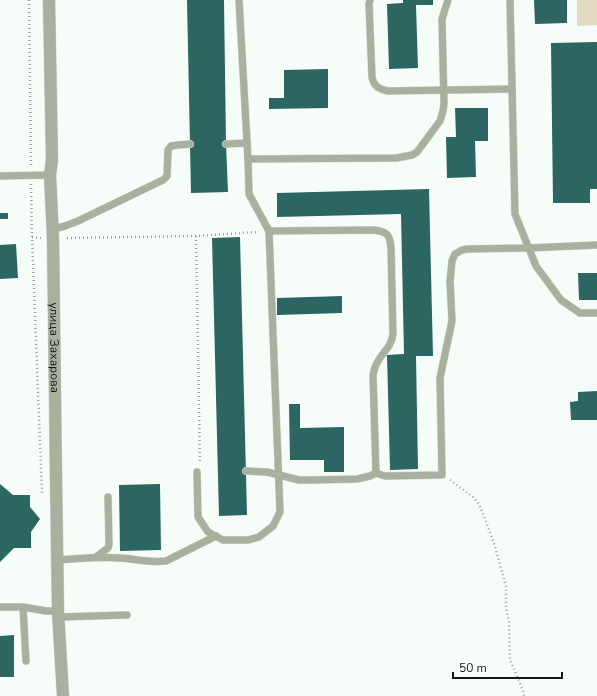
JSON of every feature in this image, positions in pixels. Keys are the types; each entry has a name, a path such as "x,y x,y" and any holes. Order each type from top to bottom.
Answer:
{"street":[{"name":"улица Захарова","path":"49,0 52,160 50,176 57,560 63,696"}],"lane":[{"path":"196,472 198,517 208,532 223,540 248,540 259,537 273,526 280,512 269,231 249,194 239,0"},
{"path":"370,0 372,77 373,83 376,87 381,90 388,91 512,89"},
{"path":"248,159 396,158 412,155 420,148 440,121 443,111 442,19 448,0"},
{"path":"510,0 515,214 536,266 560,300 580,313 597,313"},
{"path":"226,144 247,143"},
{"path":"52,233 163,180 167,176 168,150 171,146 178,144 190,144"},
{"path":"0,176 50,176"},
{"path":"269,231 374,230 382,231 388,235 391,248 393,334 390,345 376,363 373,375 376,473"},
{"path":"246,471 267,472 299,480 357,479 376,473 385,476 442,475 440,378 452,321 450,281 452,261 455,254 467,249 597,245"},
{"path":"96,558 108,548 109,544 108,497"},
{"path":"57,560 120,558 158,562 166,561 216,536"},
{"path":"0,607 23,607 59,614 127,615"},
{"path":"23,607 26,661"}],"path":[{"path":"29,0 32,237 42,493"},
{"path":"32,237 52,233 196,236 269,231"},
{"path":"196,236 200,464"},
{"path":"442,475 473,497 479,504 490,532 506,586 510,660 523,690 524,696"}],"shaded area":[{"path":"577,0 597,0 597,25 577,26"}],"building":[{"path":"187,0 224,0 228,192 191,193"},
{"path":"403,0 433,0 433,5 416,5 418,68 389,69 387,4 403,3"},
{"path":"534,0 567,0 567,23 535,24"},
{"path":"597,42 597,189 590,189 590,203 553,203 551,43"},
{"path":"328,69 328,108 269,109 269,98 284,98 284,70"},
{"path":"455,108 488,108 488,141 475,141 476,177 447,178 446,137 456,137"},
{"path":"429,189 433,356 416,356 418,469 390,470 387,355 404,354 401,214 277,217 277,193"},
{"path":"0,213 8,213 8,219 0,219"},
{"path":"240,237 247,515 219,516 212,238"},
{"path":"16,244 18,278 0,279 0,245"},
{"path":"578,273 597,273 597,300 579,300"},
{"path":"342,296 342,313 277,315 277,298"},
{"path":"597,391 597,420 571,420 570,402 578,401 578,392"},
{"path":"289,404 300,404 300,428 344,427 344,472 324,472 324,460 290,460"},
{"path":"0,484 13,495 30,495 30,507 40,519 31,532 31,548 14,548 0,562"},
{"path":"160,484 161,550 120,551 119,485"},
{"path":"14,635 14,677 0,677 0,636"}]}
